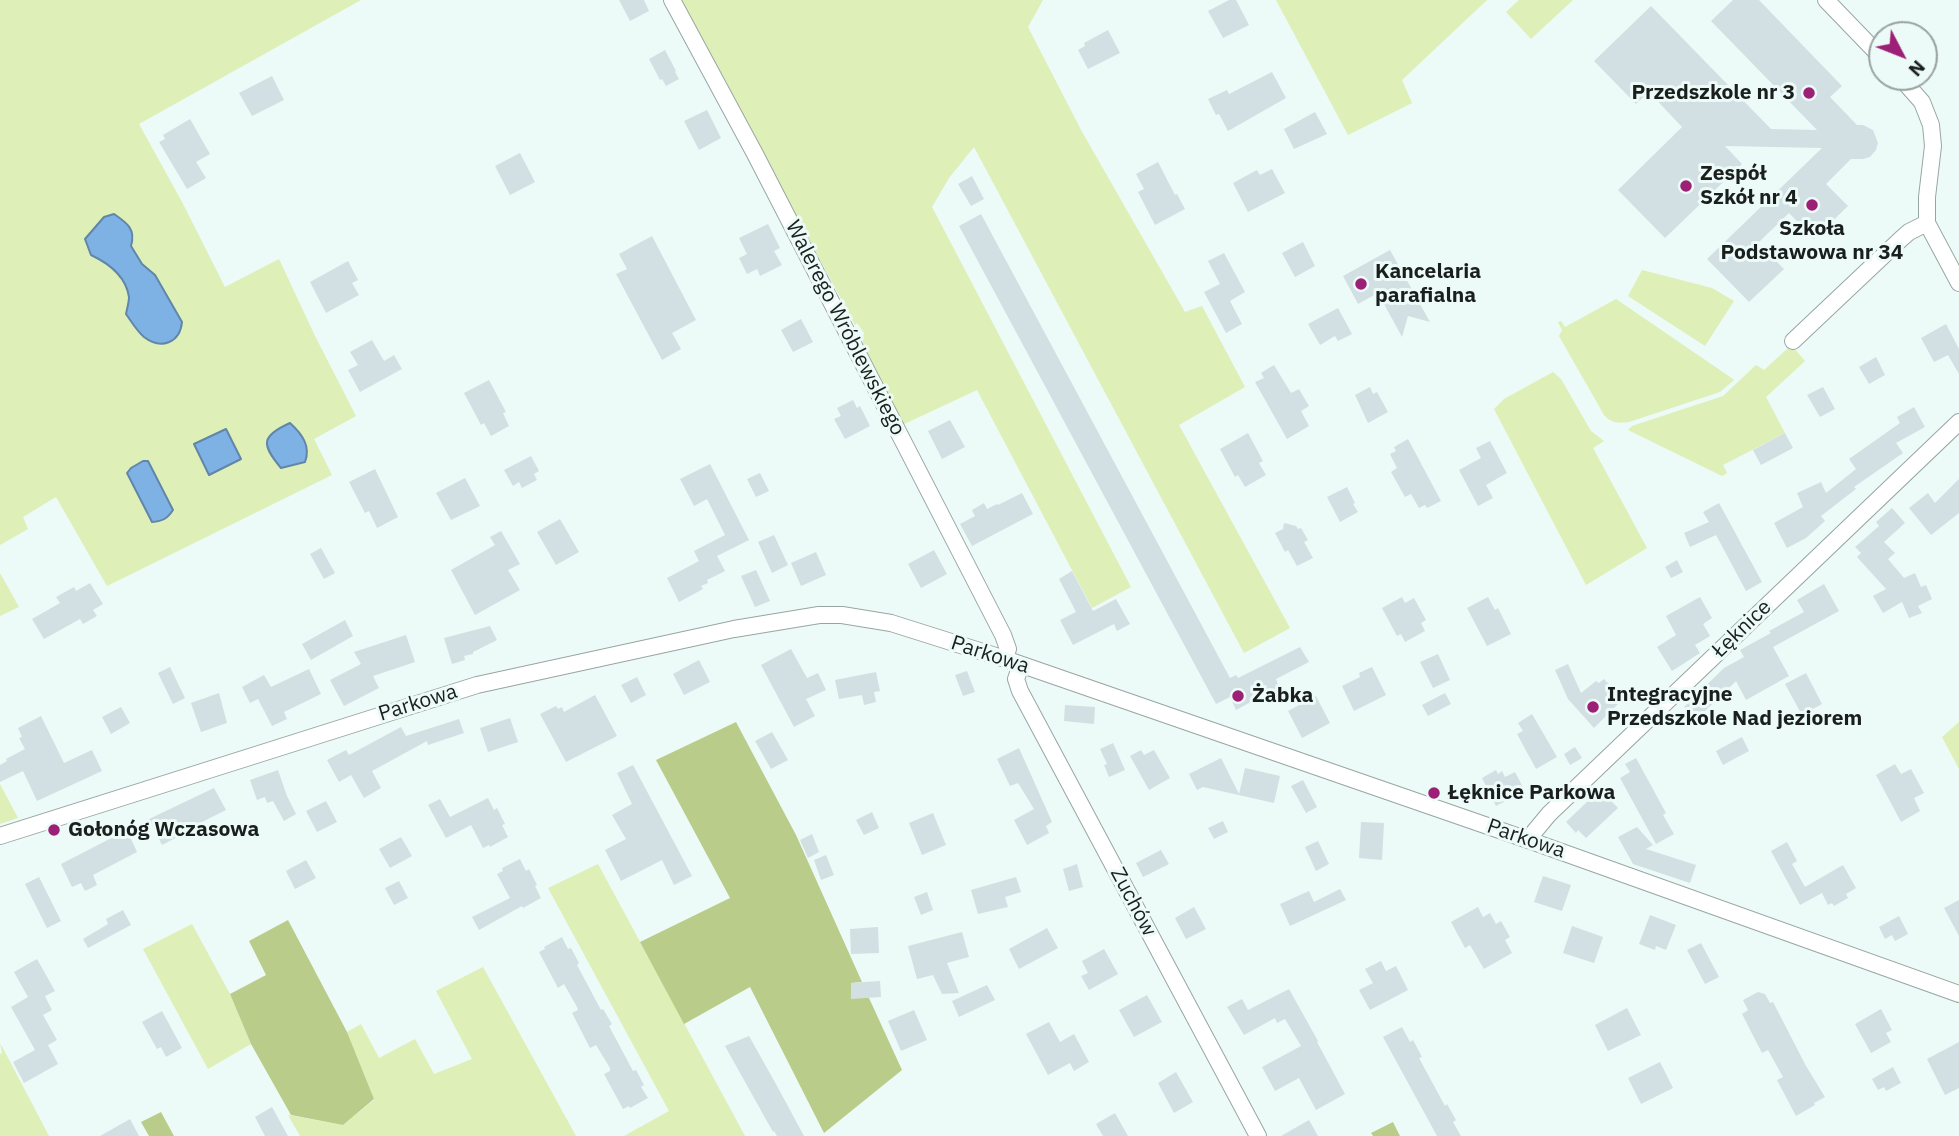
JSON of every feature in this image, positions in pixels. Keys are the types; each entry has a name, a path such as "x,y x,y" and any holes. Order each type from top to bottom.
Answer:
{"street":[{"name":"Walerego Wróblewskiego","path":"673,0 1003,635 1008,649 1005,659"},
{"path":"1826,0 1868,44"},
{"path":"1912,91 1922,102 1931,125 1933,146 1927,223 1959,283"},
{"path":"1794,341 1900,239 1927,223"},
{"name":"Łęknice","path":"1531,841 1534,832 1549,814 1959,422"},
{"name":"Parkowa","path":"0,836 477,685 734,629 819,615 842,615 891,623 1005,659 1531,841 1959,994"},
{"name":"Zuchów","path":"1021,665 1016,679 1020,691 1258,1136"}],"green space":[{"path":"0,0 361,0 139,124 225,287 279,259 356,416 314,439 332,475 107,586 56,497 23,517 28,529 0,545"},
{"path":"681,0 1043,0 1028,27 1081,130 1185,312 1202,306 1245,387 1179,425 1290,628 1244,653 974,147 949,178 932,207 1131,587 1092,608 977,390 900,426 861,349 864,333 857,323 855,325"},
{"path":"1276,0 1487,0 1402,80 1412,103 1348,135"},
{"path":"1519,0 1573,0 1531,39 1506,12"},
{"path":"1642,270 1712,288 1734,301 1705,346 1628,296"},
{"path":"1616,299 1734,380 1720,392 1629,422 1618,423 1610,420 1604,415 1559,336 1562,330 1558,322 1561,321 1565,327"},
{"path":"1793,347 1805,361 1766,397 1785,433 1723,465 1727,473 1722,476 1628,430 1632,426 1723,396 1756,365 1764,370 1787,349"},
{"path":"1553,372 1561,379 1591,431 1604,441 1593,448 1647,548 1586,585 1494,409 1504,399"},
{"path":"0,573 19,607 0,616"},
{"path":"736,722 796,835 862,982 851,983 851,998 869,998 902,1070 824,1133 750,987 684,1024 640,942 730,898 656,760"},
{"path":"1959,722 1959,769 1942,737"},
{"path":"0,784 18,818 0,824"},
{"path":"598,864 745,1136 624,1136 669,1111 548,888"},
{"path":"288,920 347,1032 374,1099 343,1125 291,1115 251,1044 230,994 266,975 249,941"},
{"path":"192,924 230,994 251,1044 208,1069 143,949"},
{"path":"483,967 576,1136 300,1136 288,1115 343,1125 374,1100 347,1032 361,1024 379,1058 415,1039 434,1074 472,1059 436,991"},
{"path":"0,1043 49,1136 0,1136"},
{"path":"161,1112 174,1136 149,1136 141,1122"},
{"path":"1393,1122 1400,1136 1373,1136 1371,1133"}],"water":[{"path":"114,214 129,227 132,235 131,246 142,264 155,275 182,322 178,335 169,342 163,344 150,341 139,332 126,314 129,297 124,283 110,266 91,255 85,239 104,217"},
{"path":"290,423 304,441 307,456 305,462 281,468 270,453 267,441 274,432"},
{"path":"226,429 241,459 209,475 194,444"},
{"path":"143,461 148,461 173,510 159,521 152,522 127,473"}],"building":[{"path":"619,0 644,0 649,11 630,21"},
{"path":"1229,0 1236,0 1249,25 1223,38 1208,11"},
{"path":"1733,0 1759,0 1842,86 1830,97 1857,125 1873,130 1878,143 1870,157 1851,159 1826,184 1848,206 1814,239 1789,213 1758,243 1784,269 1749,302 1707,259 1822,148 1725,146 1742,164 1665,238 1618,190 1682,127 1649,92 1636,104 1594,61 1651,6 1771,129 1817,130 1711,21"},
{"path":"1108,30 1120,53 1088,69 1078,50 1085,46 1084,43"},
{"path":"665,50 679,79 666,86 649,59"},
{"path":"1272,72 1286,98 1228,131 1208,99 1227,90 1229,94"},
{"path":"272,76 284,100 252,116 239,93"},
{"path":"707,110 721,138 699,150 684,121"},
{"path":"1315,112 1327,134 1294,149 1284,129"},
{"path":"190,119 210,154 196,162 206,178 187,189 159,142 165,139 163,135"},
{"path":"520,153 535,182 510,195 495,166"},
{"path":"1158,162 1185,209 1155,225 1138,192 1144,189 1136,174"},
{"path":"1272,169 1285,193 1248,212 1233,183 1257,170 1260,175"},
{"path":"972,176 984,199 971,206 958,184"},
{"path":"981,214 1230,678 1236,675 1238,678 1300,647 1309,662 1276,679 1279,687 1236,710 1230,697 1216,704 959,226"},
{"path":"768,224 780,248 774,251 782,265 760,276 757,269 747,274 739,258 747,254 739,238"},
{"path":"652,236 696,320 672,333 681,349 662,360 616,274 627,269 619,254"},
{"path":"1303,242 1315,266 1295,277 1282,253"},
{"path":"1390,250 1430,322 1408,316 1402,337 1378,293 1358,304 1343,276"},
{"path":"1224,253 1245,292 1230,301 1242,324 1226,333 1204,292 1220,284 1208,261"},
{"path":"348,261 358,280 352,283 359,295 326,313 310,282"},
{"path":"1338,308 1352,334 1338,341 1335,336 1320,345 1308,324"},
{"path":"801,319 813,342 793,352 781,330"},
{"path":"1946,324 1959,349 1959,374 1948,355 1934,362 1921,338"},
{"path":"372,340 384,361 394,355 402,369 360,392 348,370 358,365 350,352"},
{"path":"1876,357 1885,375 1869,384 1859,367"},
{"path":"1274,365 1291,393 1299,389 1309,406 1301,411 1309,426 1287,439 1255,382 1264,378 1261,373"},
{"path":"489,380 506,412 503,413 509,426 491,436 484,423 481,425 464,393"},
{"path":"1370,387 1373,394 1377,392 1388,412 1368,423 1355,395"},
{"path":"1823,387 1835,409 1820,417 1807,395"},
{"path":"853,400 857,408 860,406 870,426 845,439 834,419 841,416 837,408"},
{"path":"1914,407 1925,427 1896,443 1903,453 1854,487 1856,489 1821,516 1825,521 1806,538 1787,548 1774,523 1803,507 1797,493 1821,482 1826,493 1856,469 1849,459 1900,423 1897,417"},
{"path":"950,420 965,447 942,459 928,431"},
{"path":"1248,433 1263,461 1259,463 1266,475 1245,487 1238,475 1235,477 1220,449"},
{"path":"1785,433 1793,448 1761,465 1753,450"},
{"path":"1408,439 1441,501 1427,508 1425,505 1419,508 1411,494 1405,497 1391,472 1397,468 1390,454 1396,451 1394,447"},
{"path":"1490,441 1507,473 1486,485 1493,498 1478,506 1459,470 1481,458 1476,448"},
{"path":"531,456 539,471 534,474 537,480 522,488 519,482 513,486 504,470"},
{"path":"710,464 749,540 717,556 725,571 707,580 708,583 701,586 703,589 679,602 667,578 699,561 694,551 725,535 707,499 694,506 680,479"},
{"path":"375,469 398,517 377,528 369,511 365,513 349,482"},
{"path":"760,473 769,491 756,497 747,479"},
{"path":"465,478 480,506 451,520 436,493"},
{"path":"1959,479 1959,513 1931,535 1909,508 1928,493 1935,503"},
{"path":"1347,487 1358,512 1340,522 1327,497"},
{"path":"1022,493 1033,514 972,546 960,524 975,516 972,510 984,503 987,509"},
{"path":"1719,503 1762,582 1746,591 1716,535 1690,547 1684,533 1709,522 1703,512"},
{"path":"1892,508 1905,523 1884,542 1895,553 1888,559 1904,578 1915,573 1921,587 1926,585 1932,599 1918,606 1922,613 1909,618 1902,602 1883,613 1873,596 1886,589 1857,557 1861,553 1855,547 1879,526 1876,522"},
{"path":"560,519 579,552 556,565 537,532"},
{"path":"1284,523 1301,528 1308,540 1304,542 1313,558 1297,566 1288,550 1285,552 1275,533 1283,529"},
{"path":"501,531 520,564 508,570 520,590 475,615 451,570 495,545 490,537"},
{"path":"774,535 788,565 772,573 758,542"},
{"path":"321,548 335,573 324,579 310,554"},
{"path":"934,550 947,574 921,588 908,564"},
{"path":"816,552 826,575 801,586 791,563"},
{"path":"1677,560 1683,572 1671,578 1665,567"},
{"path":"756,570 770,601 755,607 741,576"},
{"path":"1072,571 1093,611 1116,599 1130,624 1117,631 1114,624 1073,645 1060,620 1076,612 1059,579"},
{"path":"90,583 103,604 93,610 97,616 83,624 80,619 44,639 32,619 60,603 56,597 74,587 76,591"},
{"path":"1824,584 1839,611 1773,647 1789,676 1746,700 1736,681 1696,720 1684,707 1724,668 1744,657 1740,650 1804,612 1797,600"},
{"path":"1402,597 1405,603 1414,598 1426,620 1421,623 1425,631 1405,642 1401,634 1397,636 1382,608"},
{"path":"1488,597 1495,610 1498,608 1511,634 1487,646 1467,608"},
{"path":"1700,597 1712,618 1703,624 1710,636 1695,645 1700,653 1672,671 1657,647 1676,635 1666,616"},
{"path":"345,620 353,636 311,660 302,644"},
{"path":"490,626 497,640 473,654 464,656 465,660 452,664 444,638"},
{"path":"406,635 415,662 373,676 379,688 344,706 330,680 361,664 354,652"},
{"path":"791,649 807,678 818,673 826,690 806,699 815,716 794,727 761,665"},
{"path":"1438,654 1450,680 1433,688 1420,662"},
{"path":"699,660 710,682 684,695 673,674"},
{"path":"1568,664 1581,693 1596,681 1599,683 1604,679 1613,689 1609,693 1618,704 1594,728 1568,699 1555,670"},
{"path":"170,667 185,698 173,704 158,673"},
{"path":"1372,667 1386,695 1354,711 1342,686"},
{"path":"309,669 321,694 284,712 287,719 272,726 258,699 250,703 242,687 264,675 271,687"},
{"path":"967,671 975,692 963,696 955,675"},
{"path":"876,672 880,691 874,692 876,702 864,705 862,695 839,699 835,680"},
{"path":"1806,673 1822,704 1802,715 1785,684"},
{"path":"637,677 646,695 631,703 621,685"},
{"path":"219,693 227,723 201,732 191,703"},
{"path":"1445,693 1451,704 1428,716 1422,705"},
{"path":"595,695 617,736 566,762 540,714 556,706 558,709 562,707 564,712"},
{"path":"1316,696 1330,723 1302,738 1288,711"},
{"path":"1065,705 1095,707 1094,724 1064,721"},
{"path":"121,707 130,723 111,734 102,717"},
{"path":"1532,714 1557,757 1536,769 1517,734 1523,731 1518,723"},
{"path":"41,716 64,763 92,750 102,771 37,801 23,771 0,782 0,765 25,749 19,738 22,737 18,728"},
{"path":"510,718 518,742 488,752 480,728"},
{"path":"459,719 464,733 428,745 427,741 372,771 381,788 364,798 351,775 339,782 327,760 346,750 349,755 401,727 406,736"},
{"path":"772,732 788,760 771,769 755,741"},
{"path":"1742,737 1749,751 1723,765 1716,751"},
{"path":"1113,743 1125,770 1109,777 1100,749"},
{"path":"1575,747 1582,758 1570,765 1564,754"},
{"path":"1019,748 1052,822 1046,826 1049,833 1027,845 1014,820 1034,809 1018,783 1010,786 997,759"},
{"path":"1141,750 1144,755 1154,750 1170,778 1149,790 1130,756"},
{"path":"1221,758 1239,794 1245,768 1280,776 1274,803 1203,787 1197,790 1189,774"},
{"path":"1636,758 1666,813 1663,815 1674,834 1656,844 1620,778 1630,772 1625,764"},
{"path":"1895,764 1901,774 1911,769 1924,793 1914,798 1920,811 1901,822 1876,775"},
{"path":"633,765 692,876 674,885 662,860 621,881 605,850 626,839 612,815 632,804 617,773"},
{"path":"278,770 296,814 284,821 273,801 267,803 265,797 257,800 250,780"},
{"path":"1496,770 1498,774 1502,771 1505,777 1515,772 1525,791 1496,806 1482,778"},
{"path":"1303,780 1317,807 1306,813 1291,786"},
{"path":"214,788 226,810 162,845 149,819"},
{"path":"1599,788 1618,808 1586,838 1578,830 1576,833 1566,822"},
{"path":"488,798 494,810 497,808 508,837 483,848 471,825 446,838 428,805 440,799 450,817"},
{"path":"326,801 337,822 317,832 306,811"},
{"path":"872,812 879,828 864,835 856,820"},
{"path":"933,813 946,845 922,855 909,823"},
{"path":"1223,821 1228,832 1214,839 1208,828"},
{"path":"1361,822 1384,823 1382,860 1359,858"},
{"path":"1637,827 1653,845 1646,849 1696,865 1690,883 1633,864 1618,837"},
{"path":"127,830 137,852 93,875 97,885 85,891 81,883 72,887 61,864"},
{"path":"812,834 819,852 808,858 800,840"},
{"path":"401,837 412,856 390,868 379,849"},
{"path":"1318,841 1329,864 1316,871 1305,847"},
{"path":"1787,842 1797,861 1792,864 1805,887 1843,865 1856,888 1846,894 1848,898 1834,906 1832,903 1828,905 1822,893 1800,905 1771,851"},
{"path":"1161,850 1169,864 1143,877 1136,863"},
{"path":"826,855 834,875 821,880 814,860"},
{"path":"520,859 526,871 529,869 541,898 479,930 472,917 510,898 497,874 503,871 502,868"},
{"path":"306,860 316,878 295,889 286,871"},
{"path":"1077,864 1083,887 1069,891 1063,869"},
{"path":"1543,876 1571,885 1562,911 1534,902"},
{"path":"39,877 61,921 47,928 25,884"},
{"path":"1016,877 1021,892 1005,897 1008,907 978,914 971,890"},
{"path":"399,881 408,898 394,905 385,888"},
{"path":"1340,889 1346,900 1290,926 1280,904 1309,891 1314,902"},
{"path":"927,892 933,910 921,915 914,897"},
{"path":"1959,900 1959,936 1944,908"},
{"path":"1194,907 1206,929 1186,939 1175,918"},
{"path":"1478,907 1483,917 1490,913 1496,924 1501,921 1510,937 1505,940 1512,953 1484,969 1470,945 1465,948 1451,922"},
{"path":"123,910 131,925 88,948 83,939 108,924 106,919"},
{"path":"1650,915 1676,925 1666,950 1656,946 1655,950 1639,944"},
{"path":"1899,916 1908,934 1895,941 1892,935 1885,939 1879,927"},
{"path":"1572,926 1603,937 1594,963 1563,953"},
{"path":"878,927 879,953 851,954 850,929"},
{"path":"1047,928 1058,948 1019,969 1009,949"},
{"path":"962,932 969,957 947,963 959,993 942,994 933,975 917,979 908,946"},
{"path":"562,937 568,949 571,948 601,1010 603,1009 612,1024 609,1026 633,1071 636,1070 644,1085 641,1087 648,1098 630,1108 629,1106 623,1109 604,1074 610,1071 610,1068 596,1045 590,1048 572,1013 578,1010 577,1007 564,984 558,988 539,952"},
{"path":"1701,943 1719,977 1705,984 1687,950"},
{"path":"1104,949 1118,974 1089,990 1081,976 1088,973 1082,961"},
{"path":"37,959 55,991 45,996 52,1010 43,1015 57,1040 48,1045 58,1064 24,1083 13,1062 35,1050 11,1007 28,997 14,972"},
{"path":"1381,961 1386,971 1396,966 1408,990 1370,1010 1359,990 1373,983 1365,969"},
{"path":"880,981 881,997 851,999 851,983"},
{"path":"987,985 995,1000 959,1017 952,1001"},
{"path":"1289,989 1345,1094 1316,1110 1299,1078 1275,1091 1262,1067 1301,1046 1285,1019 1277,1023 1275,1018 1244,1035 1227,1007 1242,999 1248,1010"},
{"path":"1758,992 1765,994 1770,1003 1773,1002 1825,1097 1796,1116 1777,1080 1783,1077 1768,1050 1762,1053 1742,1014 1748,1010 1743,1000"},
{"path":"1147,995 1162,1022 1134,1037 1119,1010"},
{"path":"1627,1008 1641,1035 1608,1051 1595,1025"},
{"path":"1881,1009 1892,1030 1886,1033 1891,1042 1871,1053 1855,1024"},
{"path":"914,1010 927,1040 901,1051 888,1021"},
{"path":"162,1011 182,1048 166,1057 161,1047 157,1049 142,1022"},
{"path":"1049,1022 1060,1042 1074,1034 1089,1062 1074,1071 1070,1063 1048,1075 1026,1034"},
{"path":"1402,1027 1410,1042 1413,1040 1422,1057 1419,1058 1445,1106 1447,1104 1456,1120 1453,1122 1461,1136 1437,1136 1383,1037"},
{"path":"749,1036 804,1136 777,1136 773,1132 725,1046"},
{"path":"1959,1042 1959,1088 1945,1095 1927,1059"},
{"path":"1660,1062 1673,1088 1641,1104 1628,1078"},
{"path":"1893,1067 1901,1083 1886,1091 1884,1087 1878,1090 1872,1079"},
{"path":"1176,1072 1193,1102 1174,1113 1158,1083"},
{"path":"272,1107 288,1136 265,1136 255,1117"},
{"path":"1115,1113 1128,1136 1103,1136 1096,1124"},
{"path":"130,1119 139,1136 100,1136"},
{"path":"1309,1120 1318,1136 1281,1136"}],"place":[{"name":"Przedszkole nr 3","path":"1809,93"},
{"name":"Zespół Szkół nr 4","path":"1686,186"},
{"name":"Szkoła Podstawowa nr 34","path":"1812,205"},
{"name":"Kancelaria parafialna","path":"1361,284"},
{"name":"Żabka","path":"1238,696"},
{"name":"Integracyjne Przedszkole Nad jeziorem","path":"1593,707"},
{"name":"Łęknice Parkowa","path":"1434,793"},
{"name":"Gołonóg Wczasowa","path":"54,830"}]}
